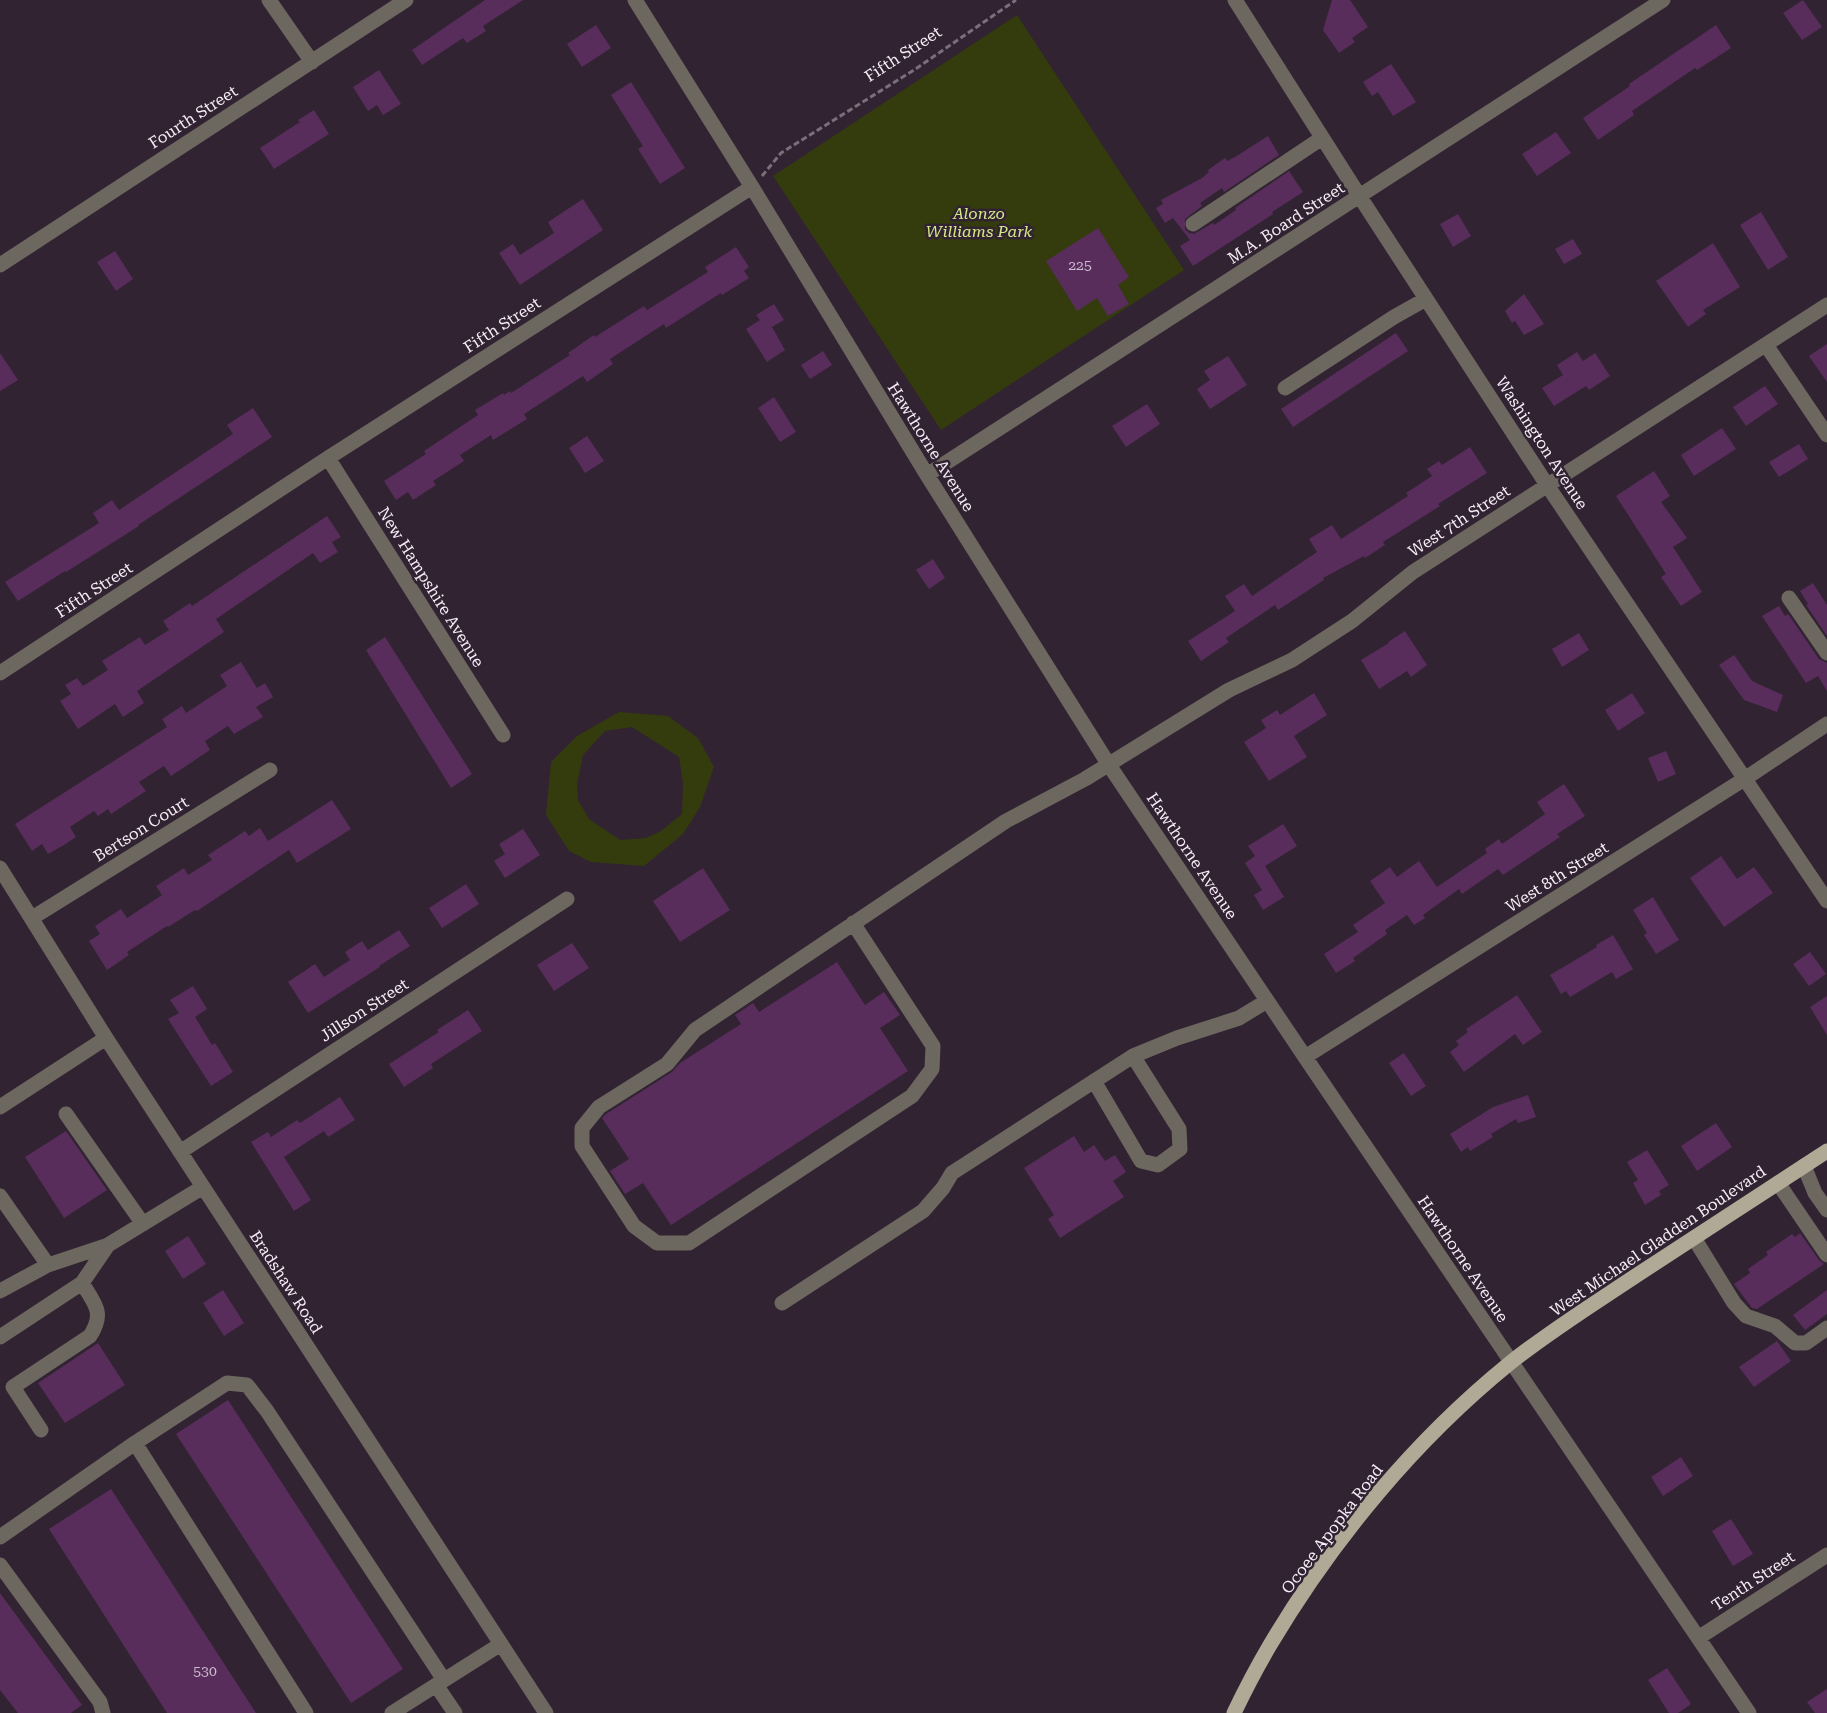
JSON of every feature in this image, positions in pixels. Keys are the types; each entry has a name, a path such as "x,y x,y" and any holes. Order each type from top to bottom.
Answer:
{"main road":[{"name":"West Michael Gladden Boulevard","path":"1511,1362 1581,1312 1827,1151"},
{"name":"Ocoee Apopka Road","path":"1233,1713 1270,1645 1314,1577 1371,1502 1410,1458 1465,1403 1511,1362"}],"street":[{"path":"269,0 312,62"},
{"name":"Fourth Street","path":"0,265 406,0"},
{"name":"Hawthorne Avenue","path":"635,0 927,475 1109,765 1749,1713"},
{"name":"Washington Avenue","path":"1235,0 1547,485 1827,901"},
{"name":"M.A. Board Street","path":"927,475 1663,0"},
{"path":"1193,224 1322,138"},
{"name":"Fifth Street","path":"0,673 328,458 752,187"},
{"path":"1285,388 1394,317 1426,299"},
{"name":"West 7th Street","path":"853,923 933,1046 932,1069 912,1096 689,1243 657,1244 634,1226 582,1146 582,1128 599,1107 667,1064 695,1030 853,923 1006,821 1109,765 1230,690 1292,660 1352,621 1413,572 1827,305"},
{"path":"1766,345 1827,435"},
{"name":"New Hampshire Avenue","path":"328,458 503,735"},
{"path":"1789,598 1827,653"},
{"name":"West 8th Street","path":"1305,1058 1746,778 1827,724"},
{"name":"Bertson Court","path":"32,918 270,770"},
{"name":"Bradshaw Road","path":"0,868 106,1038 546,1713"},
{"name":"Jillson Street","path":"180,1152 567,899"},
{"path":"782,1304 923,1211 943,1188 952,1173 1133,1056 1177,1038 1239,1018 1267,1001"},
{"path":"0,1107 106,1038"},
{"path":"1094,1081 1141,1161 1158,1165 1179,1149 1179,1129 1133,1056"},
{"path":"66,1114 143,1224"},
{"path":"1804,1166 1815,1193 1827,1210"},
{"path":"1778,1183 1827,1255"},
{"path":"0,1291 48,1265 108,1245 203,1187"},
{"path":"0,1196 48,1265"},
{"path":"1694,1238 1734,1304 1746,1316 1775,1326 1795,1344 1806,1343 1827,1328"},
{"path":"0,1337 82,1283 108,1245"},
{"path":"41,1430 6,1385 90,1336 97,1324 98,1316 96,1305 82,1283"},
{"path":"0,1537 135,1443 227,1383 247,1385 273,1421 440,1683 455,1713"},
{"path":"135,1443 306,1713"},
{"name":"Tenth Street","path":"1698,1638 1827,1555"},
{"path":"0,1566 100,1702 103,1713"},
{"path":"392,1713 501,1644"}],"path":[{"name":"Fifth Street","path":"752,187 781,153 914,70 1016,0"}],"green space":[{"name":"Alonzo Williams Park","path":"1017,15 1184,270 941,430 773,176"},
{"path":"619,712 668,716 698,738 714,767 700,807 683,834 644,866 591,862 569,851 546,815 551,762 577,736","holes":["632,727 679,757 683,784 682,814 661,831 646,838 620,840 589,819 578,800 577,784 583,755 605,731"]}],"building":[{"path":"485,0 523,0 483,26 486,31 467,43 463,38 422,65 412,50"},
{"path":"1332,0 1350,0 1368,27 1352,38 1355,42 1339,53 1323,30"},
{"path":"1803,0 1822,27 1802,40 1783,13"},
{"path":"596,25 611,48 582,67 567,44"},
{"path":"1716,25 1731,48 1697,70 1695,68 1632,111 1634,115 1598,140 1583,118"},
{"path":"1391,64 1416,102 1393,116 1378,92 1372,96 1363,82"},
{"path":"379,70 401,104 383,115 377,105 368,111 353,87"},
{"path":"631,82 685,168 660,184 638,149 643,146 611,95"},
{"path":"314,110 329,134 274,169 260,148"},
{"path":"1556,132 1571,153 1537,176 1522,154"},
{"path":"1268,136 1279,155 1224,192 1222,188 1200,203 1202,206 1185,219 1185,229 1194,234 1213,223 1214,225 1289,171 1303,192 1193,266 1180,246 1190,240 1173,218 1165,223 1156,208 1163,204 1161,200 1202,178 1209,172 1208,170 1225,158 1227,161 1235,157"},
{"path":"583,199 603,230 520,285 499,253 513,244 520,255 554,233 548,222"},
{"path":"1761,212 1788,257 1768,270 1740,225"},
{"path":"1458,214 1471,236 1453,247 1440,224"},
{"path":"1098,228 1129,277 1118,285 1129,304 1108,316 1097,298 1077,311 1046,261"},
{"path":"1573,239 1582,254 1564,264 1555,249"},
{"path":"1713,243 1740,287 1703,310 1706,314 1688,327 1656,281"},
{"path":"736,247 749,267 744,271 749,278 666,328 664,324 610,359 613,364 587,382 583,376 524,414 527,419 493,440 491,435 460,455 464,461 433,481 436,485 413,500 408,492 396,500 384,481 426,454 424,451 478,415 475,410 503,393 504,395 510,391 511,393 570,355 568,353 594,335 595,337 644,306 647,310 708,272 705,267"},
{"path":"115,251 133,279 116,291 97,262"},
{"path":"1524,294 1544,324 1524,335 1515,321 1512,323 1505,311"},
{"path":"774,304 784,320 772,327 785,350 767,362 746,329 760,320 756,315"},
{"path":"1396,333 1408,351 1293,427 1281,409"},
{"path":"1827,344 1827,382 1809,356"},
{"path":"823,351 832,365 810,379 801,365"},
{"path":"1577,352 1583,361 1595,353 1610,376 1589,390 1586,386 1554,406 1542,388 1563,375 1557,365"},
{"path":"0,353 18,380 0,391"},
{"path":"1228,356 1247,385 1210,409 1197,389 1210,380 1204,371"},
{"path":"1765,386 1778,404 1746,426 1733,407"},
{"path":"774,397 796,432 780,442 758,408"},
{"path":"1147,404 1160,424 1126,447 1112,426"},
{"path":"253,408 272,437 139,526 18,601 5,582 99,523 93,513 112,500 119,510 233,434 227,425"},
{"path":"1722,428 1736,449 1694,476 1681,455"},
{"path":"587,436 604,461 585,473 569,448"},
{"path":"1799,444 1808,459 1779,477 1769,462"},
{"path":"1470,447 1487,473 1383,542 1385,545 1365,558 1364,556 1323,578 1324,580 1278,610 1275,605 1226,638 1229,642 1201,661 1188,641 1235,611 1225,596 1244,584 1252,596 1317,552 1309,539 1332,525 1341,539 1408,496 1406,493 1432,476 1427,469 1439,461 1442,465"},
{"path":"1654,471 1670,496 1661,502 1687,538 1673,547 1702,592 1681,606 1661,577 1666,574 1616,496"},
{"path":"327,516 341,537 332,542 338,552 320,563 313,553 216,619 224,632 137,691 144,703 123,717 115,704 78,729 60,701 71,694 65,685 77,678 83,686 108,670 102,661 140,637 145,645 169,630 163,621 190,603 192,606"},
{"path":"933,559 945,578 929,589 916,570"},
{"path":"1813,583 1827,605 1827,636 1806,605 1808,604 1800,591"},
{"path":"1779,606 1785,616 1788,614 1819,659 1827,663 1827,691 1818,676 1806,683 1762,616"},
{"path":"1405,631 1427,665 1411,677 1407,671 1379,689 1361,660"},
{"path":"1579,633 1589,650 1562,667 1552,649"},
{"path":"385,637 472,774 451,788 366,650"},
{"path":"1734,655 1752,681 1783,695 1777,712 1744,700 1719,665"},
{"path":"241,662 257,688 265,683 273,697 256,707 263,717 234,734 228,726 205,741 210,750 171,776 164,766 139,782 146,791 111,814 108,809 98,816 94,811 70,827 76,837 64,845 48,854 42,844 32,851 15,824 167,727 162,719 182,706 186,713 227,686 220,675"},
{"path":"1314,693 1327,715 1294,736 1307,757 1269,781 1244,742 1266,728 1261,720 1277,710 1280,715"},
{"path":"1632,693 1645,713 1618,731 1605,710"},
{"path":"1666,751 1676,774 1658,782 1648,758"},
{"path":"1564,784 1585,816 1557,834 1560,837 1503,875 1498,869 1462,894 1459,889 1423,915 1425,918 1414,925 1407,915 1385,930 1387,934 1353,958 1355,961 1336,973 1324,954 1358,932 1353,925 1385,903 1370,881 1390,867 1397,877 1419,861 1437,887 1487,853 1485,849 1499,839 1502,844 1545,814 1537,802"},
{"path":"332,800 351,829 297,863 289,850 197,911 167,926 127,952 129,955 107,970 89,941 100,934 95,926 121,909 127,918 162,895 156,886 184,868 188,875 212,860 208,855 245,831 249,836 260,828 268,841"},
{"path":"1283,824 1297,846 1265,866 1284,897 1263,910 1254,895 1262,890 1245,863 1255,856 1248,846"},
{"path":"523,829 540,855 505,878 494,861 505,854 499,844"},
{"path":"1721,856 1737,879 1754,867 1773,893 1724,927 1690,878"},
{"path":"703,868 730,910 680,942 653,901"},
{"path":"466,884 479,904 442,928 429,908"},
{"path":"1653,897 1679,940 1656,954 1644,935 1647,933 1633,910"},
{"path":"399,930 410,946 308,1013 288,982 315,964 324,977 350,960 345,952 362,941 368,950"},
{"path":"1613,935 1633,969 1616,979 1612,972 1570,997 1566,991 1561,994 1550,975"},
{"path":"572,943 589,968 554,991 537,965"},
{"path":"1810,952 1826,974 1809,986 1793,964"},
{"path":"837,962 865,1005 884,992 900,1015 880,1028 908,1071 671,1225 643,1183 625,1194 610,1171 629,1159 602,1118 672,1072 680,1063 741,1024 735,1015 753,1003 759,1012"},
{"path":"193,986 207,1009 195,1017 212,1045 215,1043 233,1072 211,1086 168,1019 179,1013 170,1000"},
{"path":"1517,995 1542,1032 1523,1045 1515,1034 1464,1072 1450,1052 1459,1045 1456,1041 1468,1032 1466,1029"},
{"path":"1827,996 1827,1035 1810,1007"},
{"path":"468,1010 482,1031 431,1064 433,1068 404,1087 389,1064"},
{"path":"1404,1053 1426,1086 1411,1096 1389,1063"},
{"path":"1528,1095 1536,1117 1518,1123 1516,1119 1491,1134 1493,1137 1470,1151 1468,1147 1461,1152 1450,1134 1493,1107"},
{"path":"340,1097 355,1120 328,1137 324,1131 284,1157 311,1200 294,1211 251,1142 268,1132 271,1137 297,1120 300,1123"},
{"path":"1716,1123 1732,1147 1697,1171 1681,1146"},
{"path":"66,1131 107,1190 64,1218 25,1157"},
{"path":"1074,1136 1084,1152 1094,1145 1105,1161 1115,1155 1126,1172 1113,1181 1124,1197 1060,1238 1048,1219 1054,1215 1024,1168"},
{"path":"1647,1150 1669,1185 1659,1191 1661,1195 1645,1205 1633,1183 1638,1180 1627,1162"},
{"path":"1800,1233 1824,1264 1757,1309 1752,1308 1734,1284 1750,1273 1748,1269 1768,1255 1766,1252 1792,1234 1795,1237"},
{"path":"188,1236 206,1264 183,1279 165,1251"},
{"path":"223,1290 244,1323 224,1336 203,1303"},
{"path":"1827,1290 1827,1314 1805,1330 1793,1315"},
{"path":"1777,1341 1791,1361 1754,1387 1739,1367"},
{"path":"98,1343 125,1385 65,1423 38,1383"},
{"path":"228,1400 403,1669 351,1703 176,1434"},
{"path":"1681,1457 1693,1476 1663,1496 1651,1477"},
{"path":"111,1489 256,1713 167,1713 49,1529"},
{"path":"1731,1519 1753,1554 1733,1566 1712,1531"},
{"path":"0,1593 82,1705 71,1713 18,1713 0,1690"},
{"path":"1667,1668 1691,1704 1678,1713 1669,1713 1648,1680"},
{"path":"1827,1689 1827,1713 1815,1713 1807,1702"}]}
